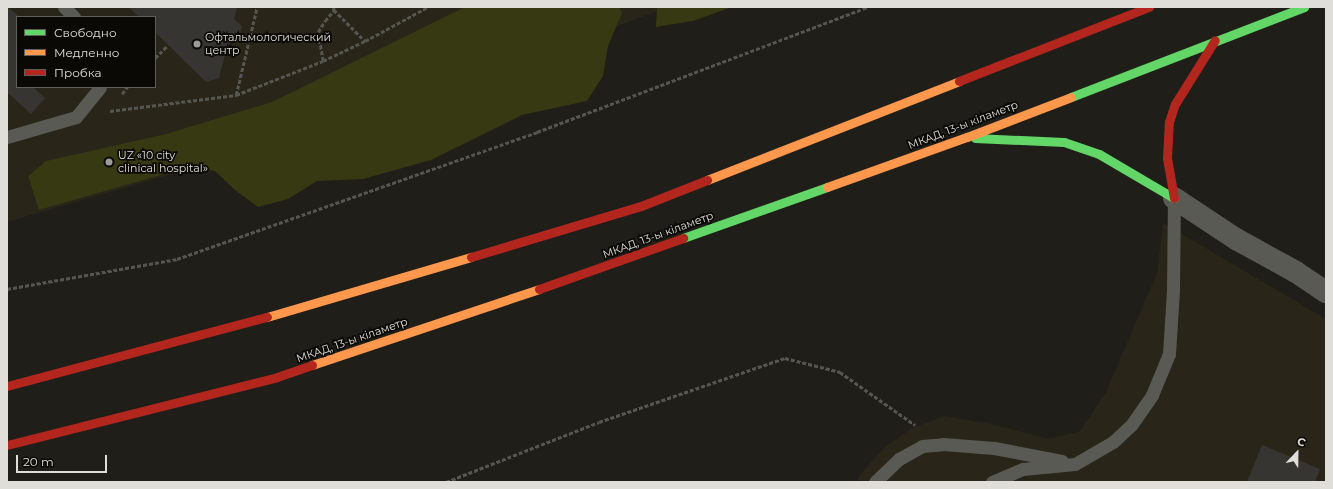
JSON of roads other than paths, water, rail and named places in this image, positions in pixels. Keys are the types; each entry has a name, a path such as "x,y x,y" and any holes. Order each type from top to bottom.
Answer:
{"highway":[{"path":"7,386 274,315 641,206 1149,7"},
{"name":"МКАД, 13-ы кіламетр","path":"7,445 277,377 575,277 967,137 1215,40 1304,7"},
{"path":"1174,198 1167,158 1169,122 1175,104 1215,40"},
{"path":"967,137 1064,142 1099,154 1174,198"}],"street":[{"path":"1174,198 1236,239 1296,272 1326,292"}],"lane":[{"path":"64,7 73,16"},
{"path":"7,137 76,117 99,88"},
{"path":"992,482 1023,469 1075,464 1113,442 1132,424 1152,395 1169,354 1172,298 1174,198"},
{"path":"875,482 898,459 922,446 943,444 994,448 1075,464"}],"place":[{"name":"Офтальмологический центр","path":"197,44"},
{"name":"UZ «10 city clinical hospital»","path":"109,162"}]}
